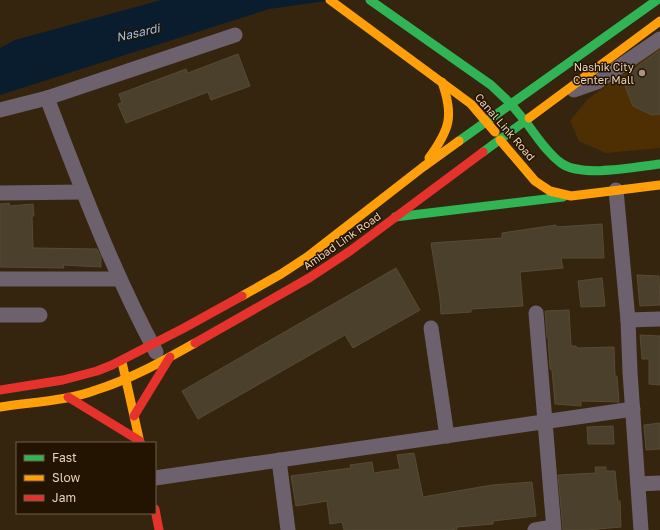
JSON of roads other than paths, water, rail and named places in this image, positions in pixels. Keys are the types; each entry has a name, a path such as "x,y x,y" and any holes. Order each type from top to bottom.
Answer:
{"main road":[{"name":"Canal Link Road","path":"330,0 471,104 538,185 547,190 571,196 660,185"},
{"name":"Canal Link Road","path":"371,0 491,85 511,104 557,160 565,165 569,167 592,170 660,164"},
{"name":"Ambad Link Road","path":"0,390 63,380 96,371 122,360 274,278 301,261 423,168 658,0"},
{"path":"609,67 660,21"},
{"path":"423,168 440,144 447,127 450,108 442,82"},
{"name":"Ambad Link Road","path":"0,407 68,397 95,391 126,379 166,359 309,278 350,251 562,94"},
{"path":"395,217 571,196"},
{"path":"134,416 166,359"},
{"path":"122,360 140,442"},
{"path":"68,397 140,442"},
{"path":"156,513 160,530"}],"street":[{"path":"0,110 47,98 235,35"},
{"path":"562,94 588,87 597,82 609,67 660,39"},
{"path":"47,98 82,192 119,279 152,344 166,359"},
{"path":"616,190 628,320 641,530"},
{"path":"0,193 82,192"},
{"path":"0,279 119,279"},
{"path":"535,530 554,529 536,313"},
{"path":"0,315 40,315"},
{"path":"628,320 660,319"},
{"path":"431,328 447,436"},
{"path":"156,478 633,409"},
{"path":"279,460 288,530"},
{"path":"638,484 660,483"}],"water":[{"name":"Nasardi","path":"161,0 333,0 269,9 0,95 0,48 15,40"}],"place":[{"name":"Nashik City Center Mall","path":"642,73"}]}
